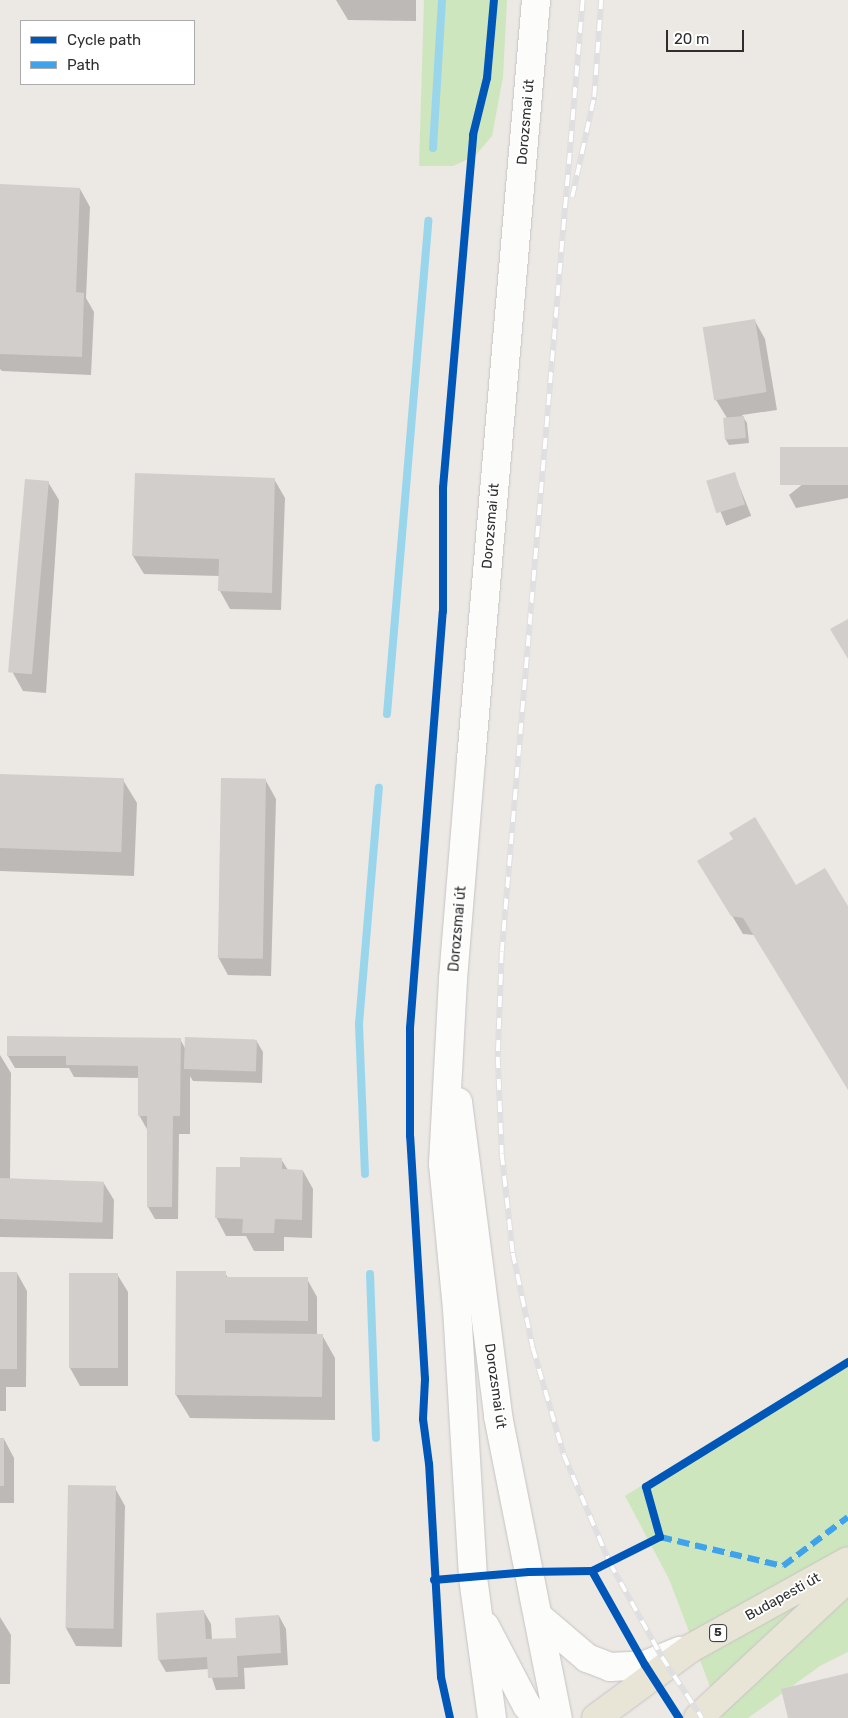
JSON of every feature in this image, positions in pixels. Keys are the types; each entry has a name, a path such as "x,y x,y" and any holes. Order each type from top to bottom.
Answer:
{"main road":[{"name":"Dorozsmai út","path":"492,1718 478,1611 444,1164 450,1051 472,751 536,0"},
{"name":"Dorozsmai út","path":"450,1051 468,1159 498,1416 514,1507 540,1618 558,1718"},
{"name":"Budapesti út","path":"596,1718 691,1648 848,1561"},
{"name":"Budapesti út","path":"698,1718 848,1578"},
{"path":"478,1611 527,1706 538,1718"},
{"path":"540,1618 587,1658 610,1667 645,1665 691,1648"}],"green space":[{"path":"424,0 507,0 503,77 492,136 475,156 453,166 419,166"},
{"path":"848,1357 848,1652 820,1666 748,1718 722,1718 669,1579 625,1496"}],"building":[{"path":"0,184 80,188 76,292 84,293 82,357 0,354"},
{"path":"755,319 767,392 714,400 703,327"},
{"path":"744,416 746,438 725,440 723,418"},
{"path":"780,447 848,447 848,485 780,485"},
{"path":"735,472 745,505 716,513 706,481"},
{"path":"135,473 275,478 272,593 218,591 219,559 132,556"},
{"path":"25,479 49,481 32,674 8,672"},
{"path":"848,619 848,659 830,629"},
{"path":"0,774 124,778 121,852 0,848"},
{"path":"221,778 266,779 263,959 218,958"},
{"path":"755,817 796,885 825,868 848,906 848,1090 743,918 731,916 697,861 733,839 729,833"},
{"path":"7,1036 181,1038 180,1116 173,1116 172,1207 147,1207 147,1116 138,1116 138,1066 66,1065 66,1056 7,1056"},
{"path":"185,1037 257,1040 256,1071 184,1069"},
{"path":"240,1157 282,1158 282,1169 303,1170 302,1220 275,1219 274,1233 242,1233 243,1219 215,1218 216,1167 240,1167"},
{"path":"0,1178 104,1182 103,1223 0,1219"},
{"path":"176,1271 226,1271 226,1277 308,1277 308,1321 225,1320 225,1333 323,1334 322,1397 175,1395"},
{"path":"0,1272 17,1272 17,1369 0,1369"},
{"path":"69,1273 118,1273 118,1368 69,1368"},
{"path":"0,1438 4,1438 4,1486 0,1486"},
{"path":"68,1485 116,1486 113,1629 66,1628"},
{"path":"204,1610 206,1639 236,1638 235,1618 279,1615 281,1653 237,1656 238,1677 208,1678 207,1657 158,1660 156,1613"},
{"path":"848,1673 848,1718 788,1718 781,1689"}],"waterway":[{"path":"433,148 442,0"},
{"path":"387,714 428,221"},
{"path":"365,1174 359,1024 379,788"},
{"path":"370,1274 376,1438"}],"railway":[{"path":"583,0 502,952 498,1057 502,1154 513,1253 533,1348 564,1455 610,1563 662,1657 702,1718"},
{"path":"572,197 594,97 601,0"}],"marked path":[{"path":"660,1537 783,1566 848,1517"}],"cycle path":[{"path":"450,1718 441,1677 429,1464 423,1419 425,1379 410,1136 410,1028 443,611 443,488 473,135 487,78 494,0"},
{"path":"434,1580 529,1572 592,1571 660,1537 646,1487 848,1362"},
{"path":"592,1571 645,1665 679,1718"}]}
